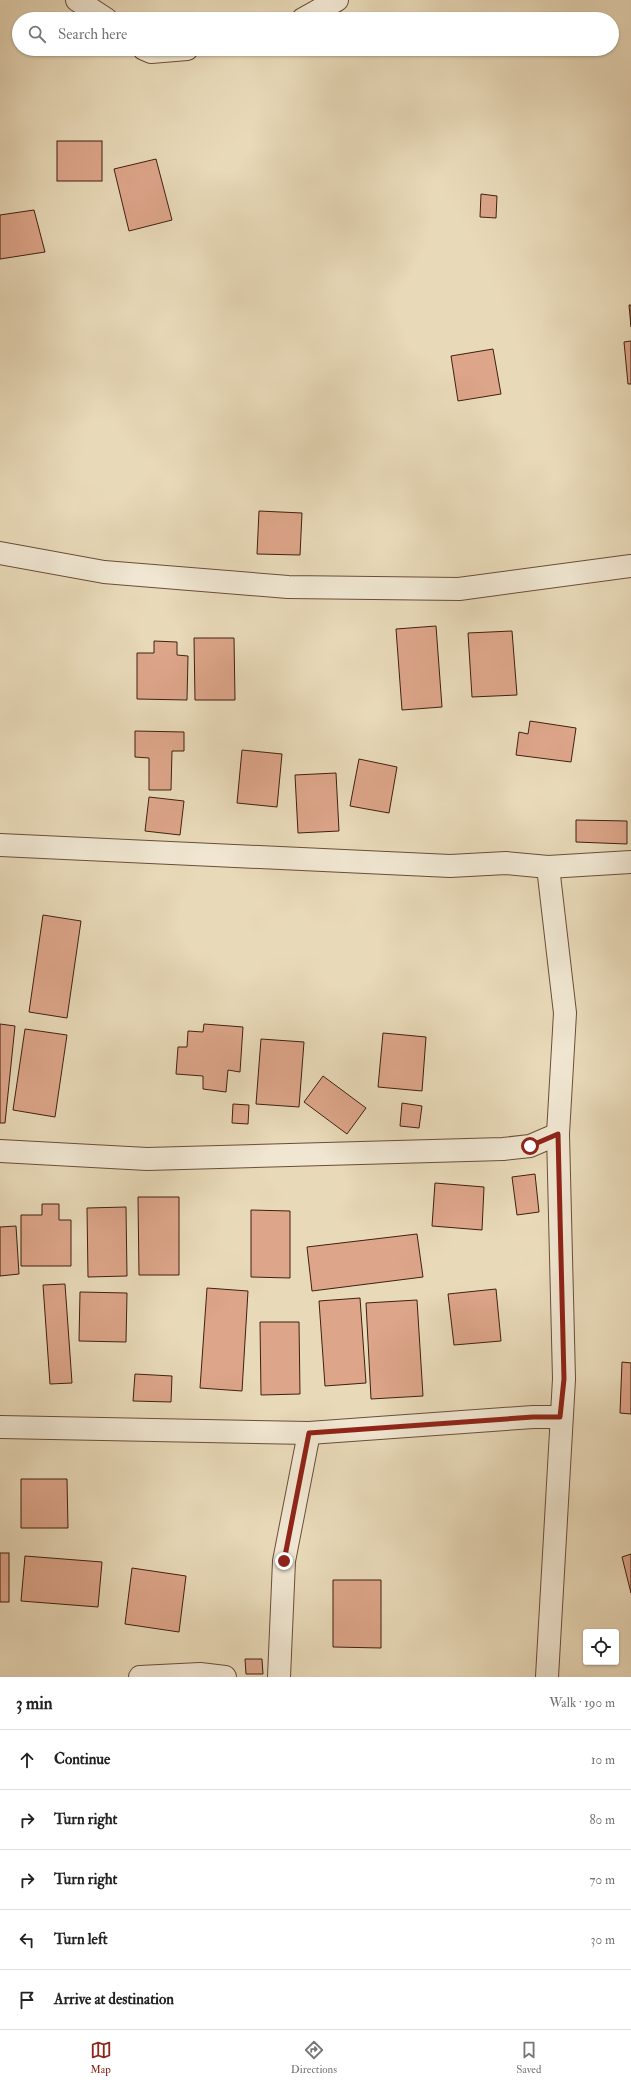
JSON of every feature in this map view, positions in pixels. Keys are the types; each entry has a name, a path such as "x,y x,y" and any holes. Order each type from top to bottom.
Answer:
{"street":[{"path":"77,0 95,12"},
{"path":"316,12 337,0"},
{"path":"0,553 104,572 288,587 459,589 631,566"},
{"path":"0,845 450,866 506,863 548,867 631,862"},
{"path":"547,1677 560,1417 564,1379 558,1134 565,1013 548,867"},
{"path":"0,1151 146,1159 502,1149 530,1146 558,1134"},
{"path":"0,1427 309,1433 533,1417 560,1417"},
{"path":"279,1677 284,1561 309,1433"},
{"path":"140,1677 200,1674 225,1677"}],"building":[{"path":"57,141 102,141 102,181 57,181"},
{"path":"156,159 172,220 129,231 114,169"},
{"path":"481,194 497,196 496,218 480,217"},
{"path":"34,210 45,252 0,259 0,215"},
{"path":"629,305 631,305 631,327"},
{"path":"631,341 631,384 628,384 624,342"},
{"path":"493,349 501,394 458,401 451,356"},
{"path":"259,511 302,513 300,555 257,554"},
{"path":"436,626 442,707 402,710 396,629"},
{"path":"512,631 517,695 472,697 468,633"},
{"path":"194,638 234,638 235,700 195,700"},
{"path":"154,641 177,642 177,655 188,656 187,700 137,699 137,653 154,653"},
{"path":"530,721 576,728 571,762 516,755 519,732 528,734"},
{"path":"135,731 184,732 184,751 172,751 171,790 149,790 149,758 135,757"},
{"path":"242,750 282,754 277,807 237,803"},
{"path":"359,759 397,767 389,813 350,806"},
{"path":"336,773 339,831 298,833 295,775"},
{"path":"149,797 184,801 180,835 145,831"},
{"path":"576,820 627,821 627,844 576,842"},
{"path":"43,915 81,921 67,1018 29,1012"},
{"path":"0,1024 15,1026 5,1123 0,1123"},
{"path":"204,1024 243,1027 240,1072 228,1070 226,1092 203,1089 203,1076 176,1074 178,1047 187,1047 188,1031 203,1032"},
{"path":"25,1029 67,1035 55,1117 13,1110"},
{"path":"383,1033 426,1037 422,1091 378,1087"},
{"path":"261,1039 304,1042 299,1107 256,1104"},
{"path":"323,1076 366,1108 347,1134 304,1102"},
{"path":"402,1103 422,1106 419,1128 400,1126"},
{"path":"233,1104 249,1105 248,1124 232,1123"},
{"path":"535,1174 539,1212 517,1215 512,1177"},
{"path":"435,1183 484,1187 482,1230 432,1226"},
{"path":"138,1197 179,1197 179,1275 139,1275"},
{"path":"42,1204 59,1204 59,1220 71,1220 71,1266 21,1266 21,1215 42,1215"},
{"path":"126,1207 127,1276 88,1277 87,1208"},
{"path":"251,1210 290,1211 290,1278 251,1277"},
{"path":"16,1226 19,1274 0,1276 0,1227"},
{"path":"417,1234 423,1277 312,1291 307,1247"},
{"path":"65,1284 72,1383 50,1384 43,1285"},
{"path":"207,1288 248,1291 242,1391 200,1388"},
{"path":"496,1289 501,1341 454,1345 448,1294"},
{"path":"80,1292 127,1293 126,1342 79,1341"},
{"path":"360,1298 366,1383 325,1386 319,1301"},
{"path":"417,1300 423,1396 371,1399 366,1303"},
{"path":"260,1322 299,1322 300,1394 261,1395"},
{"path":"622,1362 631,1363 631,1414 620,1413"},
{"path":"135,1374 172,1376 171,1402 133,1401"},
{"path":"21,1479 67,1479 68,1528 21,1528"},
{"path":"0,1553 9,1553 9,1602 0,1602"},
{"path":"631,1554 631,1593 622,1557"},
{"path":"25,1556 102,1562 98,1607 21,1601"},
{"path":"132,1568 186,1576 179,1632 125,1624"},
{"path":"333,1580 381,1580 381,1648 333,1647"},
{"path":"245,1659 262,1659 263,1674 246,1674"}],"route":[{"path":"284,1561 309,1433 533,1417 560,1417 564,1379 558,1134 530,1146"}]}
